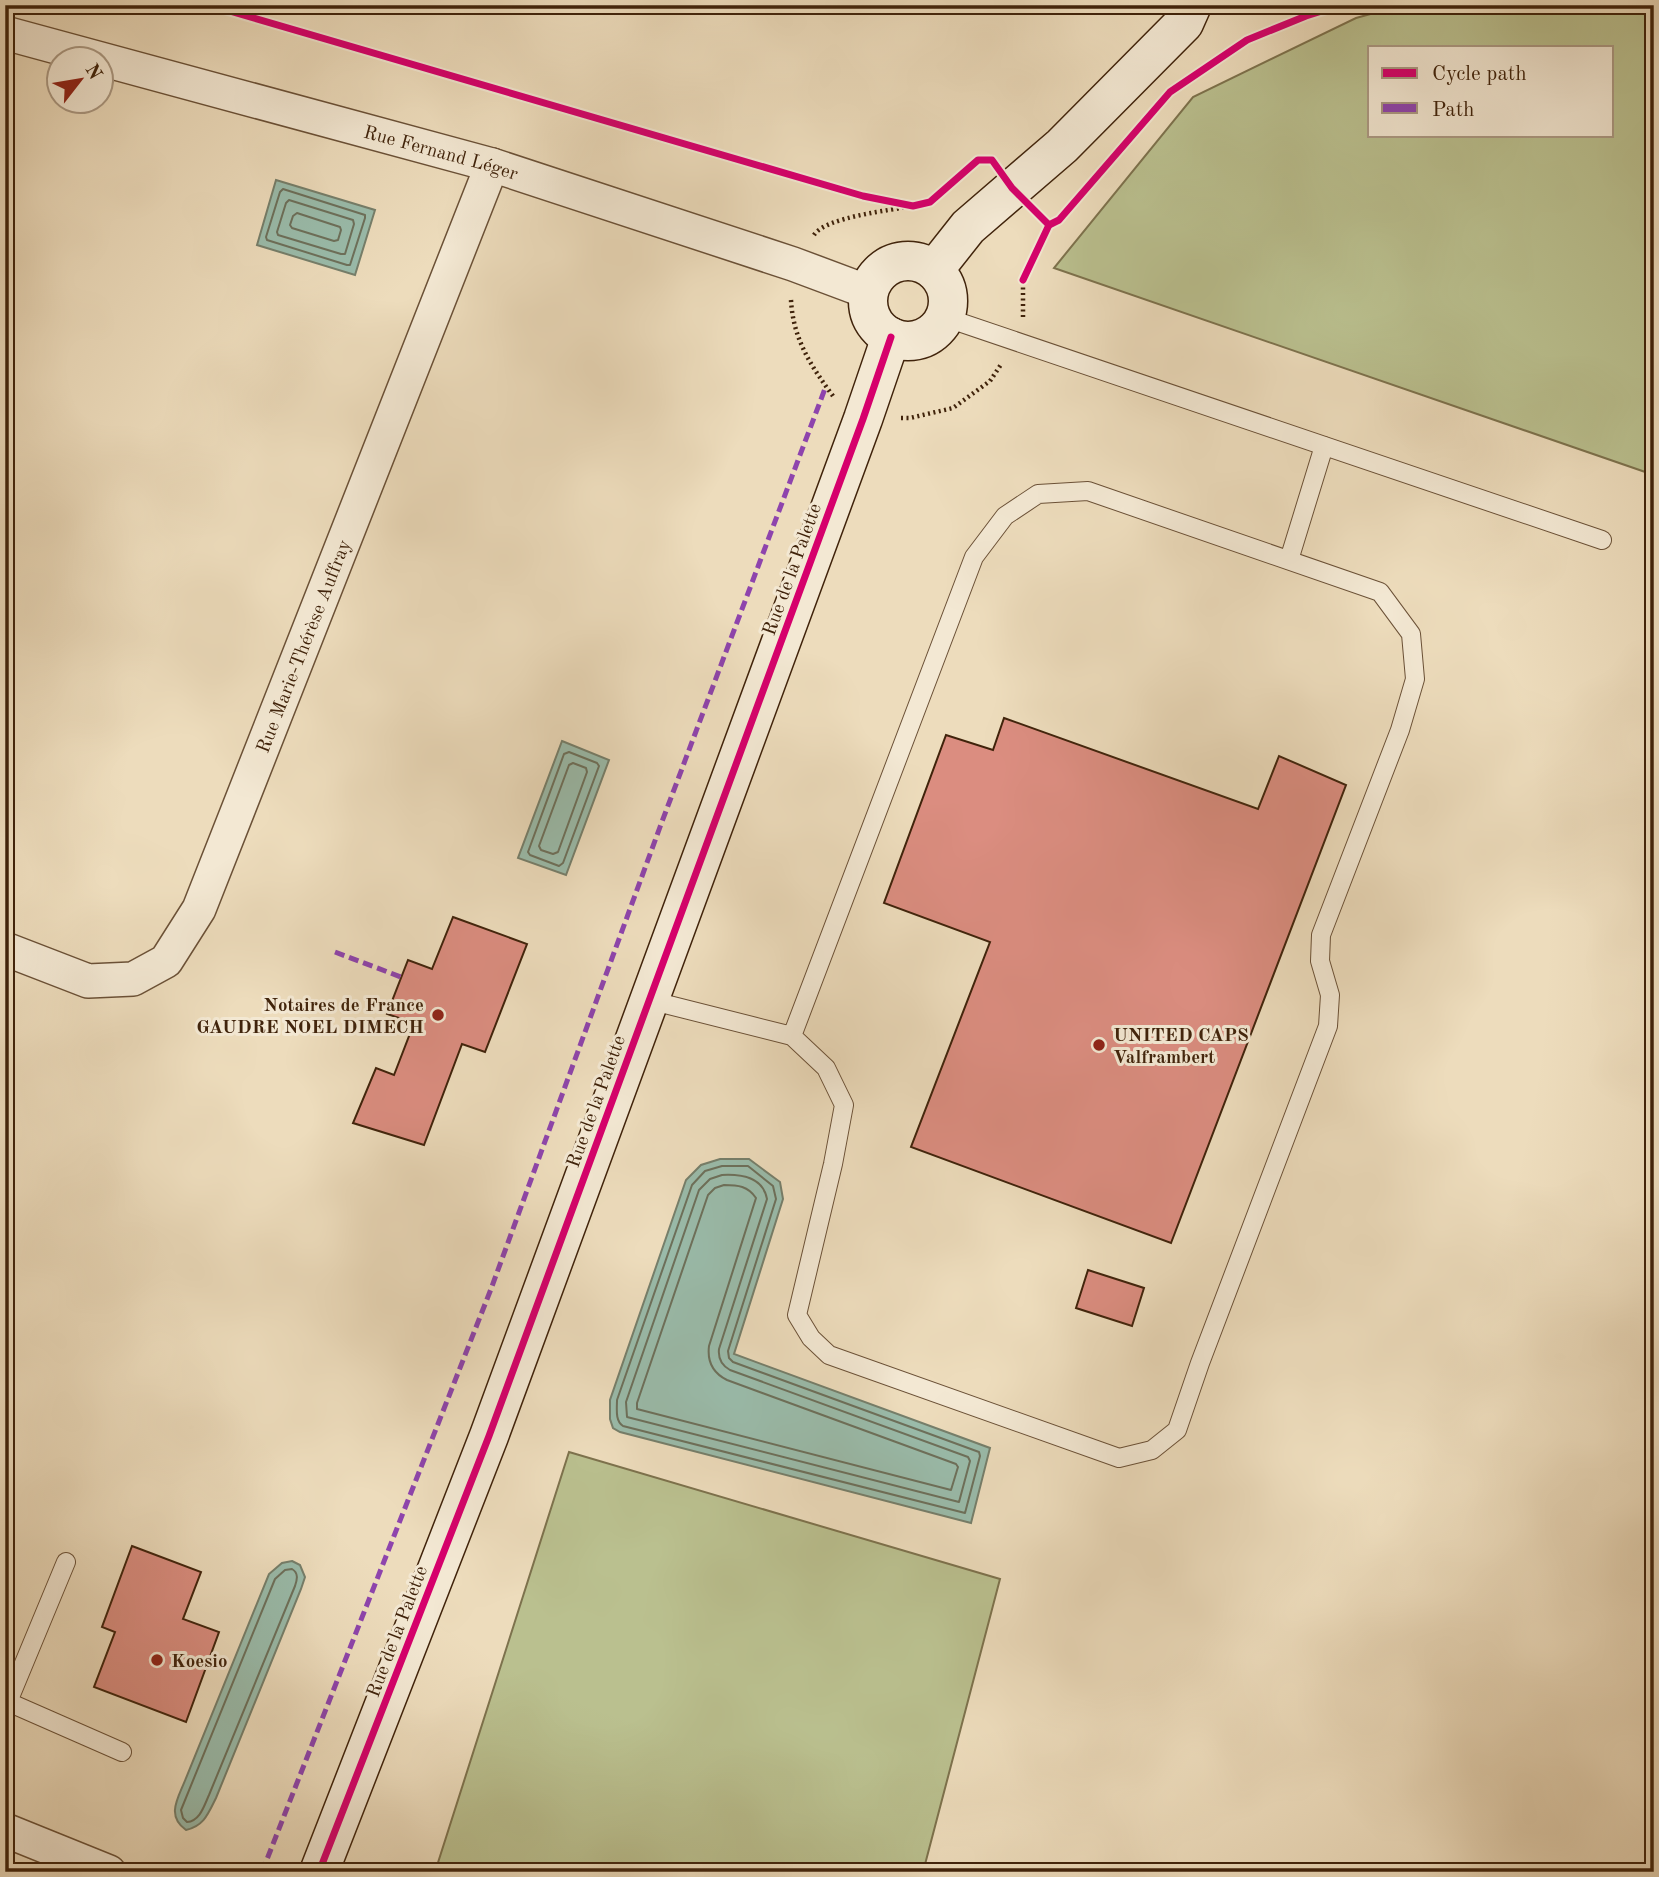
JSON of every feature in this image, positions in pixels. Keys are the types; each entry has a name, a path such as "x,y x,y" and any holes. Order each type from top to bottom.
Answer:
{"street":[{"path":"934,271 968,228 1062,146 1184,23 1192,5"},
{"name":"Rue Fernand Léger","path":"5,33 492,165 793,264 868,292"},
{"name":"Rue Marie-Thérèse Auffray","path":"5,949 88,981 133,979 166,961 201,903 492,165"},
{"path":"908,260 922,263 934,271 942,280 948,304 937,327 928,335 904,341 881,330 872,319 868,306 868,292 873,279 895,262 908,260"},
{"name":"Rue de la Palette","path":"319,1872 489,1436 891,337"},
{"path":"5,1830 109,1872"}],"lane":[{"path":"944,317 1602,540"},
{"path":"1289,560 1324,446"},
{"path":"649,1000 792,1036 826,1068 844,1105 833,1164 797,1315 811,1338 829,1355 1119,1458 1152,1450 1177,1430 1328,1026 1330,995 1320,961 1321,935 1400,730 1415,679 1411,634 1380,592 1088,491 1038,494 1004,516 974,557 792,1036"},
{"path":"66,1563 7,1705 122,1752"}],"path":[{"path":"863,419 910,418 953,408 990,381 1011,350 1023,316 1023,280"}],"green space":[{"path":"1403,5 1654,5 1654,475 1054,268 1193,97 1356,18"},
{"path":"569,1452 1000,1579 923,1872 435,1872"}],"water":[{"path":"276,180 375,210 355,275 257,245"},
{"path":"562,741 609,760 566,875 518,858"},
{"path":"720,1159 749,1159 780,1182 783,1199 734,1354 990,1448 971,1523 613,1428 610,1400 686,1180 701,1165"},
{"path":"292,1561 300,1565 305,1577 301,1589 216,1798 201,1822 186,1830 176,1818 177,1799 269,1574 282,1563"}],"building":[{"name":"UNITED CAPS Valframbert","path":"1004,718 1258,809 1279,756 1346,785 1171,1243 911,1147 990,942 884,903 946,735 993,750"},
{"path":"453,917 527,944 485,1052 462,1044 424,1145 353,1123 376,1068 394,1075 414,1023 387,1014 408,960 432,969"},
{"path":"1088,1270 1144,1288 1132,1326 1076,1308"},
{"name":"Koesio","path":"132,1546 201,1572 183,1619 219,1632 186,1722 94,1687 115,1632 102,1627"}],"marked path":[{"path":"262,1872 491,1289 660,827 826,386"},
{"path":"335,952 401,977"}],"cycle path":[{"path":"209,5 863,196 913,206 930,202 978,160 992,160 1012,188 1049,225"},
{"path":"1023,280 1049,225 1059,220 1170,92 1247,40 1341,5"},
{"path":"319,1872 489,1436 891,337"}],"place":[{"name":"Notaires de France GAUDRE NOEL DIMECH","path":"438,1015"},
{"name":"UNITED CAPS Valframbert","path":"1099,1045"},
{"name":"Koesio","path":"157,1660"}]}
